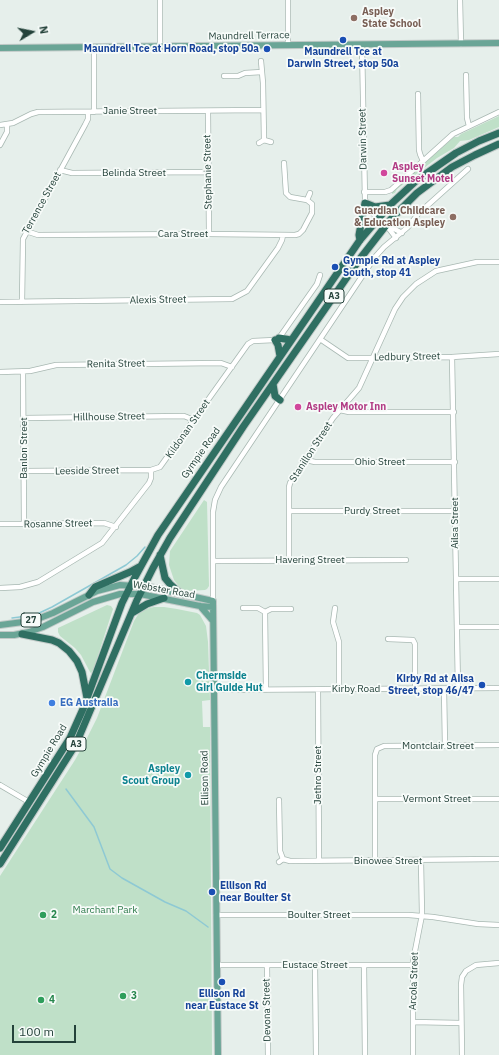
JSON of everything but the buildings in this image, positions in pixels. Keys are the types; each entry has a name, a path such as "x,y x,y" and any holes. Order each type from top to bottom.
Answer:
{"highway":[{"name":"Gympie Road","path":"0,848 70,738 127,593 141,565 174,510 360,240 390,205 417,180 439,164 467,147 499,133"},
{"name":"Gympie Road","path":"0,864 76,744 131,614 160,555 187,511 273,384 359,260 386,225 406,203 432,181 463,161 499,144"},
{"path":"360,240 359,235 365,203 375,207 390,205"},
{"path":"280,356 277,339 291,340"},
{"path":"273,384 275,396 280,400"},
{"path":"160,555 165,578 181,594"},
{"path":"89,595 95,587 130,572 141,565"},
{"path":"131,614 147,604 164,598"},
{"path":"22,634 44,638 59,643 73,655 82,672 87,698"}],"main road":[{"name":"Maundrell Terrace","path":"0,48 499,43"},
{"name":"Webster Road","path":"0,625 40,618 110,587 131,585 144,586 181,594 213,604"},
{"name":"Webster Road","path":"0,635 22,634 43,626 100,599 127,593 164,598 200,606 213,604"},
{"name":"Ellison Road","path":"213,604 218,1055"},
{"path":"200,606 213,621"}],"street":[{"path":"160,0 160,47"},
{"path":"288,0 288,45"},
{"path":"460,0 460,44"},
{"name":"Darwin Street","path":"362,45 365,203"},
{"path":"94,47 94,112"},
{"path":"261,61 263,110 261,141 271,142"},
{"path":"224,76 238,76 245,73 262,72"},
{"path":"466,76 467,118 469,126"},
{"path":"418,94 419,150 424,161"},
{"name":"Janie Street","path":"0,125 13,123 36,112 263,110"},
{"name":"Stephanie Street","path":"208,111 209,234"},
{"name":"Terrence Street","path":"22,302 23,239 85,125 88,119 88,112"},
{"path":"364,192 385,192 391,190 448,138 499,112"},
{"path":"0,145 7,132 7,124"},
{"path":"284,163 286,193 290,197 307,200 310,194"},
{"path":"280,400 370,263 402,233 418,214 468,169"},
{"name":"Belinda Street","path":"60,170 72,173 208,172"},
{"name":"Cara Street","path":"26,232 38,235 297,235 303,230 312,211 312,204 307,200"},
{"path":"365,203 369,210 386,225 396,238"},
{"path":"386,225 402,233"},
{"name":"Alexis Street","path":"0,302 232,299 247,291 278,248 283,235"},
{"name":"Stanillon Street","path":"289,560 290,483 340,410 359,388 395,309 403,297 416,284 436,271 477,262 499,262"},
{"path":"277,339 317,284 320,276"},
{"name":"Kildonan Street","path":"151,470 158,468 164,463 250,343 277,339"},
{"name":"Ledbury Street","path":"320,339 346,357 499,354"},
{"name":"Ailsa Street","path":"452,356 458,689"},
{"name":"Renita Street","path":"0,372 23,372 56,365 221,363 232,367"},
{"name":"Banlon Street","path":"23,372 24,524"},
{"name":"Ellison Road","path":"213,604 213,512 215,500 221,486 280,400"},
{"path":"340,410 349,412 454,412"},
{"name":"Hillhouse Street","path":"23,418 184,416 194,420"},
{"name":"Ohio Street","path":"306,460 315,462 455,462"},
{"path":"0,588 20,587 43,579 99,546 106,540 149,483 151,480 151,470"},
{"name":"Leeside Street","path":"24,471 151,470"},
{"name":"Purdy Street","path":"289,511 455,511"},
{"name":"Rosanne Street","path":"0,524 104,523 116,527"},
{"name":"Havering Street","path":"214,561 406,560"},
{"path":"457,579 499,579"},
{"path":"243,608 258,608 265,612"},
{"path":"335,608 333,622 339,642 339,690"},
{"path":"265,612 272,609 291,609"},
{"path":"265,612 266,690"},
{"path":"458,627 499,627"},
{"path":"388,639 413,640 415,644 415,689"},
{"name":"Kirby Road","path":"214,690 499,688"},
{"path":"444,689 445,746"},
{"name":"Jethro Street","path":"318,690 319,861"},
{"name":"Montclair Street","path":"375,861 376,747 499,745"},
{"path":"0,785 29,802"},
{"name":"Vermont Street","path":"375,800 499,799"},
{"name":"Binowee Street","path":"279,800 281,861 499,859"},
{"name":"Arcola Street","path":"413,1055 413,957 422,915 421,860"},
{"name":"Boulter Street","path":"216,915 422,915 478,924 499,925"},
{"path":"462,1055 461,985 464,974 469,968 476,964 499,963"},
{"name":"Eustace Street","path":"217,964 413,965"},
{"name":"Devona Street","path":"267,965 268,1055"},
{"path":"315,965 316,1055"},
{"path":"364,965 365,1055"},
{"path":"413,1022 461,1022"}],"green space":[{"path":"499,116 499,127 469,140 460,141 454,148 437,158 392,194 392,192 454,137 458,137 461,134"},
{"path":"204,500 207,502 209,586 205,590 188,591 180,588 174,580 169,565 170,551"},
{"path":"107,605 111,606 113,609 93,671 91,673 81,655 60,636 58,628"},
{"name":"Marchant Park","path":"154,607 164,607 197,613 200,615 206,626 210,700 202,701 203,727 210,727 212,1055 0,1055 0,876 85,742 97,718 134,621 139,613"}],"waterway":[{"path":"12,618 35,615 52,607 126,565 145,547"},
{"path":"66,789 94,827 110,869 122,878 165,902 186,911 208,927"}],"place":[{"name":"Aspley State School","path":"354,18"},
{"name":"Maundrell Tce at Darwin Street, stop 50a","path":"343,40"},
{"name":"Maundrell Tce at Horn Road, stop 50a","path":"267,49"},
{"name":"Aspley Sunset Motel","path":"384,173"},
{"name":"Guardian Childcare & Education Aspley","path":"453,217"},
{"name":"Gympie Rd at Aspley South, stop 41","path":"335,267"},
{"name":"Aspley Motor Inn","path":"298,407"},
{"name":"Chermside Girl Guide Hut","path":"188,682"},
{"name":"Kirby Rd at Ailsa Street, stop 46/47","path":"482,685"},
{"name":"EG Australia","path":"52,703"},
{"name":"Aspley Scout Group","path":"188,775"},
{"name":"Ellison Rd near Boulter St","path":"212,892"},
{"name":"2","path":"43,915"},
{"name":"Ellison Rd near Eustace St","path":"222,982"},
{"name":"3","path":"123,996"},
{"name":"4","path":"41,1000"}]}
